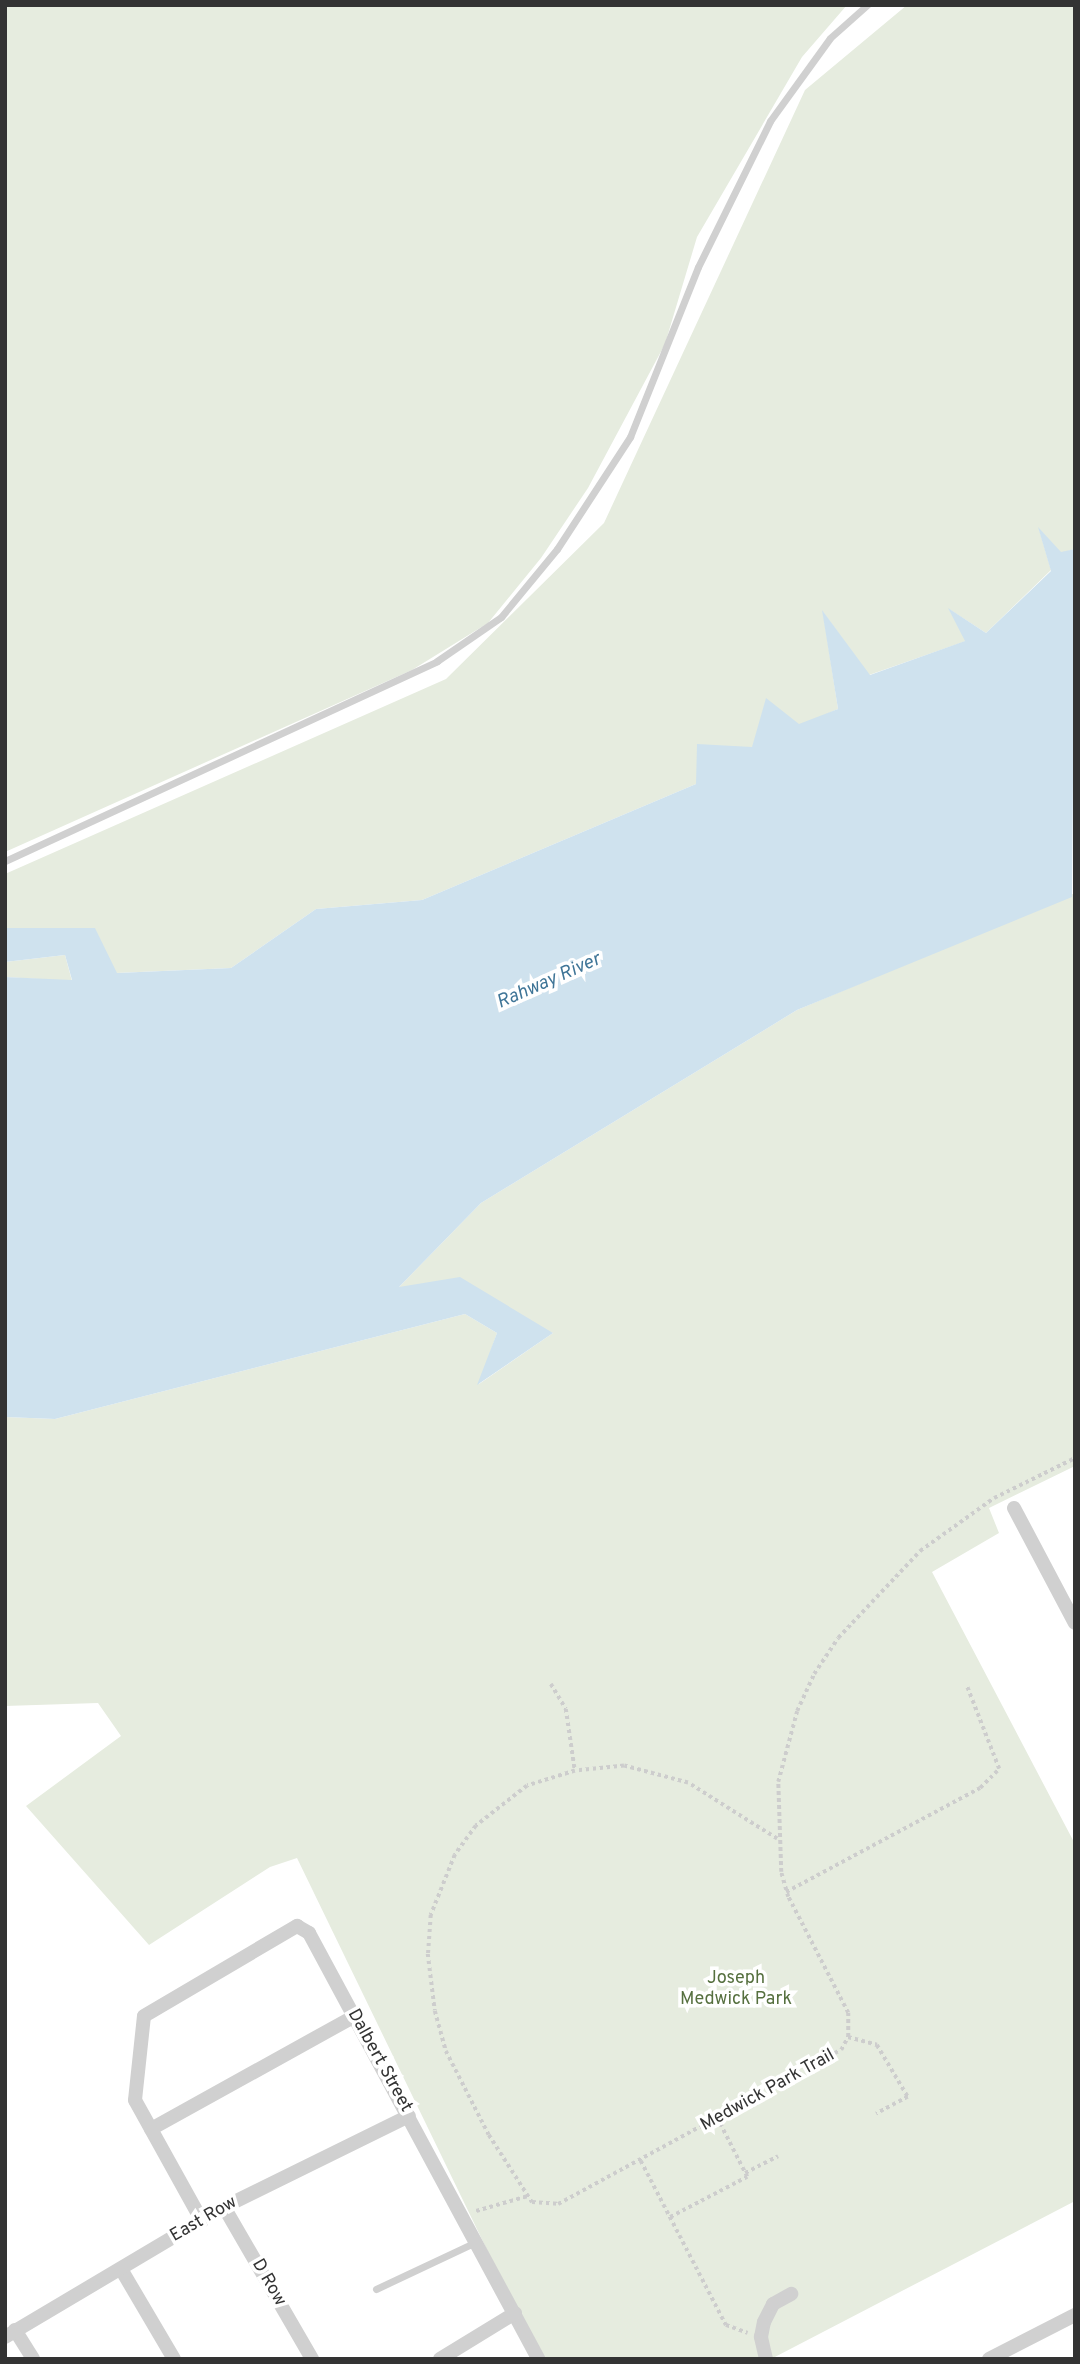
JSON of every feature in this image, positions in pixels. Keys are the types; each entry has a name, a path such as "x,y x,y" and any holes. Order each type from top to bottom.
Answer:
{"street":[{"path":"1014,1508 1075,1623"},
{"name":"Dalbert Street","path":"151,2129 135,2100 144,2016 297,1926 309,1933 538,2359"},
{"path":"202,2221 151,2129 355,2016"},
{"name":"East Row","path":"10,2333 224,2207 409,2116"},
{"name":"D Row","path":"224,2207 312,2359"},
{"path":"121,2269 174,2359"},
{"path":"766,2359 761,2337 773,2304 791,2294"},
{"path":"440,2359 515,2313"},
{"path":"991,2359 1075,2315"},
{"path":"10,2333 33,2359"}],"lane":[{"path":"5,861 437,661 501,617 557,549 630,437 698,267 771,121 830,38 867,5"},
{"path":"376,2289 477,2242"}],"path":[{"name":"Medwick Park Trail","path":"528,2196 543,2206 558,2204 829,2061 848,2037 848,2013 786,1892 777,1839 778,1782 786,1741 814,1674 838,1638 920,1550 994,1498 1075,1458"},
{"path":"551,1684 566,1709 575,1771"},
{"path":"786,1892 980,1788 999,1769 967,1687"},
{"path":"462,2215 528,2196 489,2135 446,2050 435,2011 428,1954 431,1915 444,1875 476,1826 527,1786 575,1771 624,1766 652,1770 688,1783 777,1839"},
{"path":"848,2037 877,2045 908,2097 876,2114"},
{"path":"670,2217 747,2177 718,2120"},
{"path":"745,2173 778,2156"},
{"path":"641,2161 726,2325 761,2337"}],"green space":[{"path":"5,5 847,5 802,57 697,237 665,344 588,488 541,558 488,623 412,670 5,852"},
{"path":"907,5 1075,5 1075,549 1061,553 1039,529 1051,570 986,633 949,609 966,641 869,675 823,612 838,709 752,747 696,784 422,900 316,909 231,968 116,973 94,928 5,928 5,874 446,679 604,523 805,90"},
{"name":"Joseph Medwick Park","path":"1075,893 1075,1466 989,1508 999,1533 932,1572 1075,1844 1075,2201 771,2359 540,2359 297,1858 270,1867 149,1945 26,1806 121,1736 98,1703 5,1706 5,1417 55,1419 465,1314 497,1333 479,1384 553,1333 398,1288 481,1203 797,1010"},
{"path":"65,955 72,981 5,977 5,962"}],"water":[{"name":"Rahway River","path":"1038,527 1061,552 1075,549 1072,897 797,1010 481,1203 399,1287 460,1277 553,1333 477,1385 497,1333 465,1314 55,1419 5,1417 5,977 72,980 65,955 5,962 5,928 95,928 117,973 231,968 316,909 422,900 696,784 697,744 752,747 766,698 799,724 838,709 822,610 870,675 965,641 948,608 986,633 1051,571"}]}
